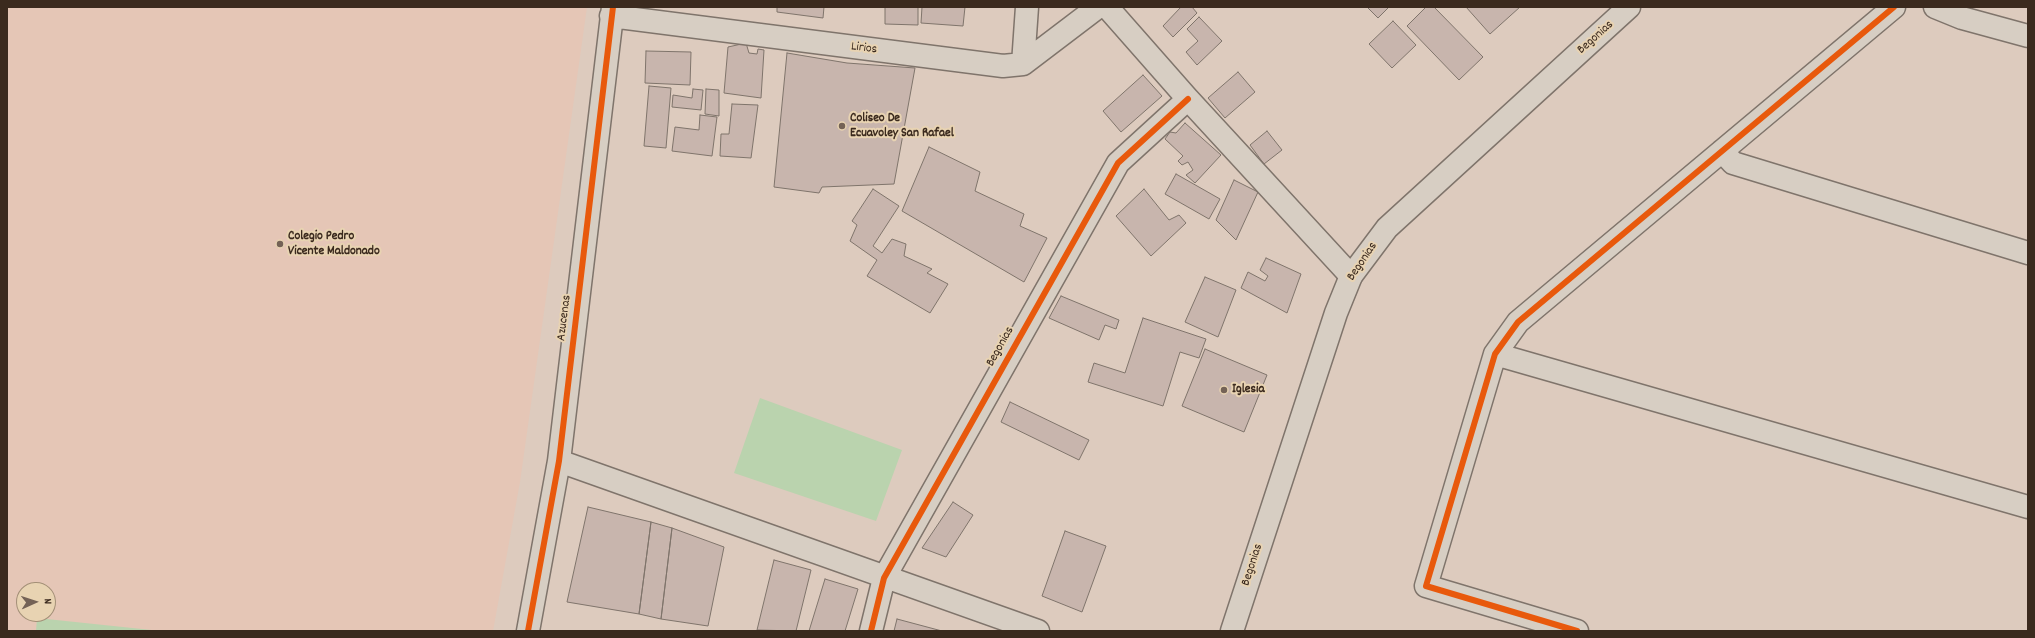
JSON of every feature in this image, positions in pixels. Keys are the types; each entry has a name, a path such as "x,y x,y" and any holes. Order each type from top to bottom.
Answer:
{"street":[{"path":"1023,64 1027,7"},
{"path":"1023,64 1098,7"},
{"path":"1107,7 1188,99 1351,276"},
{"name":"Begonias","path":"1232,631 1336,313 1351,276 1387,228 1630,7"},
{"path":"1577,631 1426,586 1495,354 1518,322 1894,7"},
{"path":"1935,7 1962,18 2028,36"},
{"name":"Lirios","path":"612,11 1003,66 1023,64"},
{"name":"Azucenas","path":"528,631 559,461 612,11"},
{"name":"Begonias","path":"871,631 884,578 1118,163 1188,99"},
{"path":"1722,151 1733,163 2028,253"},
{"path":"1495,354 2028,507"},
{"path":"559,461 884,578 1038,631"}],"shaded area":[{"name":"Colegio Pedro Vicente Maldonado","path":"7,7 587,7 520,482 493,631 7,631"}],"green space":[{"path":"760,398 902,450 876,521 734,473"},
{"path":"56,620 161,631 36,631 37,622 56,622"}],"building":[{"path":"777,7 824,7 823,18 777,12"},
{"path":"885,7 918,7 918,25 885,24"},
{"path":"922,7 965,7 963,26 921,23"},
{"path":"1181,7 1192,7 1197,13 1173,37 1163,26"},
{"path":"1367,7 1389,7 1378,18"},
{"path":"1426,7 1434,7 1483,57 1459,80 1407,26"},
{"path":"1466,7 1520,7 1490,34"},
{"path":"1199,17 1222,41 1197,65 1186,52 1198,41 1187,29"},
{"path":"1393,21 1416,45 1392,68 1369,44"},
{"path":"746,43 749,53 757,54 758,49 764,50 761,98 724,93 728,47"},
{"path":"646,51 691,52 690,85 645,83"},
{"name":"Coliseo De Ecuavoley San Rafael","path":"787,53 847,63 915,68 894,184 822,187 819,193 774,187"},
{"path":"1238,72 1255,92 1225,118 1208,98"},
{"path":"1143,75 1162,96 1121,132 1103,111"},
{"path":"649,86 671,88 666,148 644,146"},
{"path":"693,89 703,90 701,110 672,107 673,95 692,98"},
{"path":"706,89 719,90 719,116 705,114"},
{"path":"732,104 758,105 751,158 720,156 721,134 729,134"},
{"path":"700,115 717,117 712,156 672,151 675,127 699,130"},
{"path":"1185,123 1221,155 1195,183 1186,175 1193,170 1188,162 1182,165 1178,161 1183,156 1165,139 1170,132 1176,133"},
{"path":"1267,131 1282,150 1264,164 1250,145"},
{"path":"929,147 980,172 975,191 1024,214 1020,226 1047,238 1024,282 902,211"},
{"path":"1176,174 1220,199 1209,219 1165,194"},
{"path":"1234,180 1258,192 1236,240 1216,220"},
{"path":"873,189 899,206 873,246 882,253 892,239 906,244 904,256 932,269 927,273 948,284 930,313 867,276 877,260 850,241 857,225 852,221"},
{"path":"1144,189 1169,220 1179,215 1186,223 1151,256 1116,216"},
{"path":"1266,258 1301,274 1287,313 1241,288 1248,272 1265,281 1268,276 1260,270"},
{"path":"1205,277 1236,290 1218,337 1185,322"},
{"path":"1061,296 1119,320 1116,329 1105,325 1099,340 1049,318"},
{"path":"1143,318 1206,339 1199,358 1180,352 1163,406 1088,382 1094,363 1125,373"},
{"name":"Iglesia","path":"1205,349 1267,375 1244,432 1182,406"},
{"path":"1010,402 1089,440 1079,460 1001,422"},
{"path":"953,502 973,515 946,557 922,548"},
{"path":"588,507 651,522 639,614 567,602"},
{"path":"651,522 672,528 661,619 639,614"},
{"path":"672,528 724,547 708,626 661,619"},
{"path":"1065,531 1106,546 1082,612 1042,596"},
{"path":"774,560 811,570 796,631 757,630"},
{"path":"825,579 858,589 845,631 809,631"},
{"path":"897,619 942,631 894,631"}],"cycle path":[{"path":"528,631 559,461 613,7"},
{"path":"1577,631 1426,586 1495,354 1518,322 1894,7"},
{"path":"871,631 884,578 1118,163 1188,99"}],"place":[{"name":"Coliseo De Ecuavoley San Rafael","path":"842,126"},
{"name":"Colegio Pedro Vicente Maldonado","path":"280,244"},
{"name":"Iglesia","path":"1224,390"}]}
